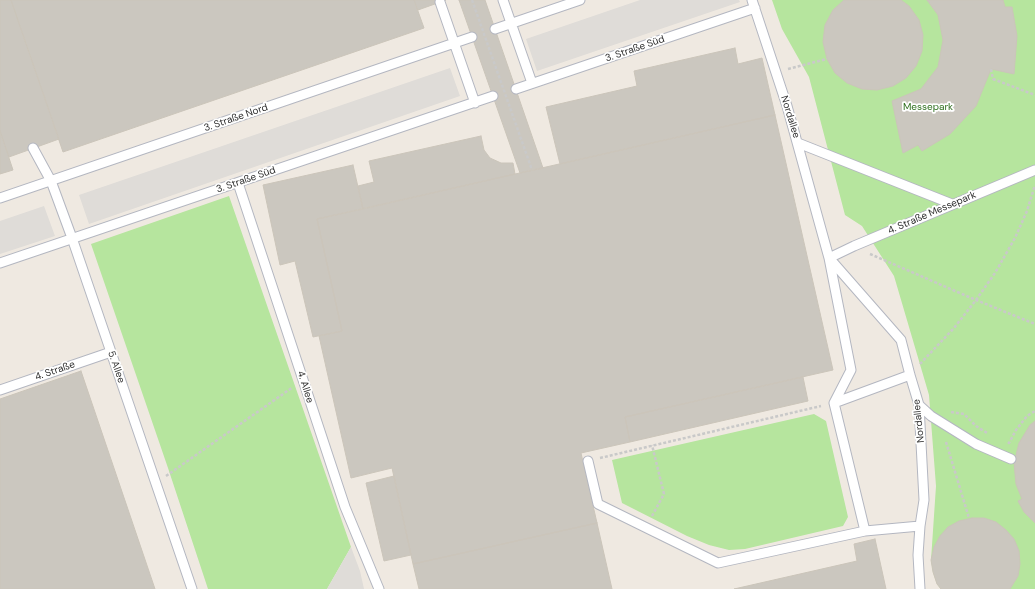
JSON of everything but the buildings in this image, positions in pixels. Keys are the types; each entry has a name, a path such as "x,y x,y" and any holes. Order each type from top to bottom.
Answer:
{"lane":[{"path":"503,0 532,83"},
{"path":"495,29 580,0"},
{"path":"440,2 475,103"},
{"name":"Nordallee","path":"754,4 798,143 829,258 851,370 834,403"},
{"name":"3. Straße Süd","path":"516,89 754,4"},
{"name":"3. Straße Nord","path":"0,198 472,37"},
{"name":"3. Straße Süd","path":"0,263 493,96"},
{"path":"798,143 952,204"},
{"name":"5. Allee","path":"33,148 51,181 72,238 192,589"},
{"name":"4. Straße Messepark","path":"829,258 952,204 1035,170"},
{"name":"4. Allee","path":"238,182 345,507 379,589"},
{"name":"Nordallee","path":"829,258 901,340 919,405 924,500 918,555 920,589"},
{"name":"4. Straße","path":"0,390 111,352"},
{"path":"865,531 834,403 910,375"},
{"path":"919,405 931,416 976,444 1011,458"},
{"path":"588,461 598,504 718,563 865,531 920,526"}],"path":[{"path":"472,0 532,170"},
{"path":"776,72 827,59"},
{"path":"991,69 993,79 1035,95"},
{"path":"910,375 954,328 995,273 1015,238 1027,211 1035,185"},
{"path":"854,246 976,300 1035,324"},
{"path":"156,484 303,380"},
{"path":"588,461 834,403"},
{"path":"931,416 948,411 964,414 976,426 991,436"},
{"path":"1003,440 1009,443 1016,430 1027,416 1035,411"},
{"path":"945,437 968,518"},
{"path":"646,527 664,494 652,445"}],"green space":[{"name":"Messepark","path":"772,0 1035,0 1035,589 941,589 937,584 931,560 936,486 929,395 894,276 862,226 845,215 809,77 782,29"},
{"path":"229,196 351,547 327,589 208,589 91,244"},
{"path":"814,414 826,421 848,517 843,526 745,549 729,550 709,545 687,536 622,503 612,460"}],"shaded area":[{"path":"640,0 739,0 740,2 537,71 526,39"},
{"path":"450,68 460,96 89,224 79,195"},
{"path":"44,206 55,236 0,254 0,221"},
{"path":"351,547 360,571 364,589 327,589"}]}
